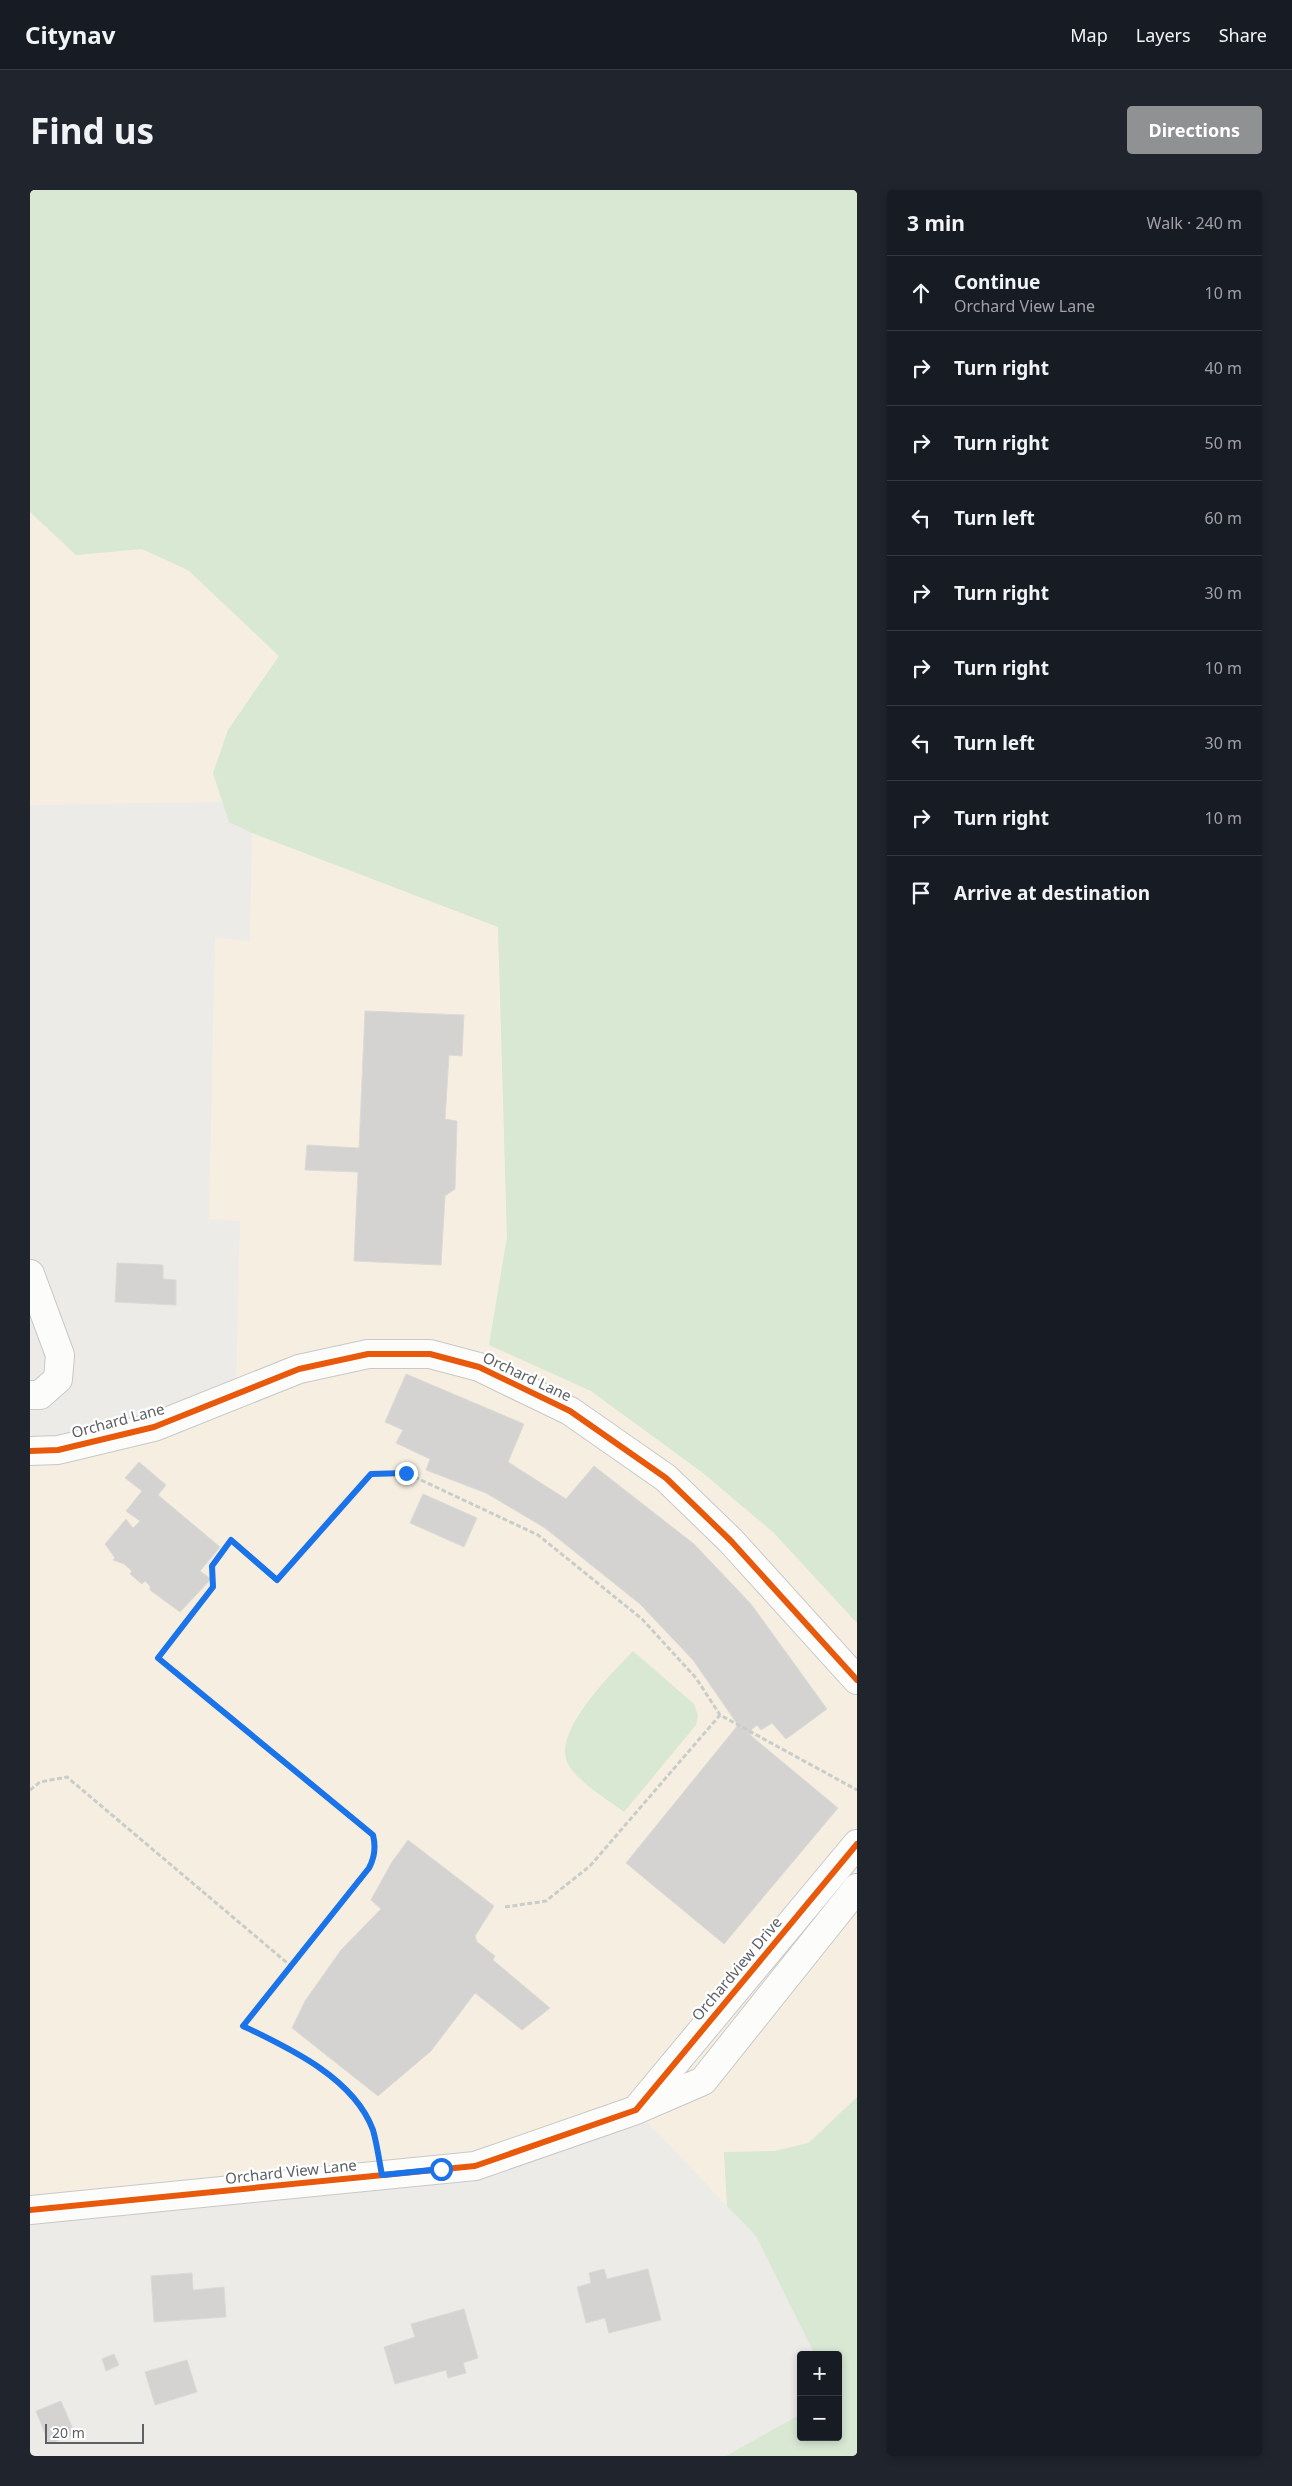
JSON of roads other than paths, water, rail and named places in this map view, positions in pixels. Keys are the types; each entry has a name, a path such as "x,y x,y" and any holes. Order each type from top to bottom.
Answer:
{"street":[{"path":"30,1274 60,1355 58,1379 40,1395 30,1395"},
{"name":"Orchard Lane","path":"30,1451 58,1450 154,1427 299,1369 368,1354 430,1354 479,1367 570,1411 666,1478 731,1541 857,1680"},
{"name":"Orchardview Drive","path":"636,2110 857,1844"},
{"name":"Orchard View Lane","path":"30,2210 475,2166 636,2110 703,2081 857,1888"}]}
